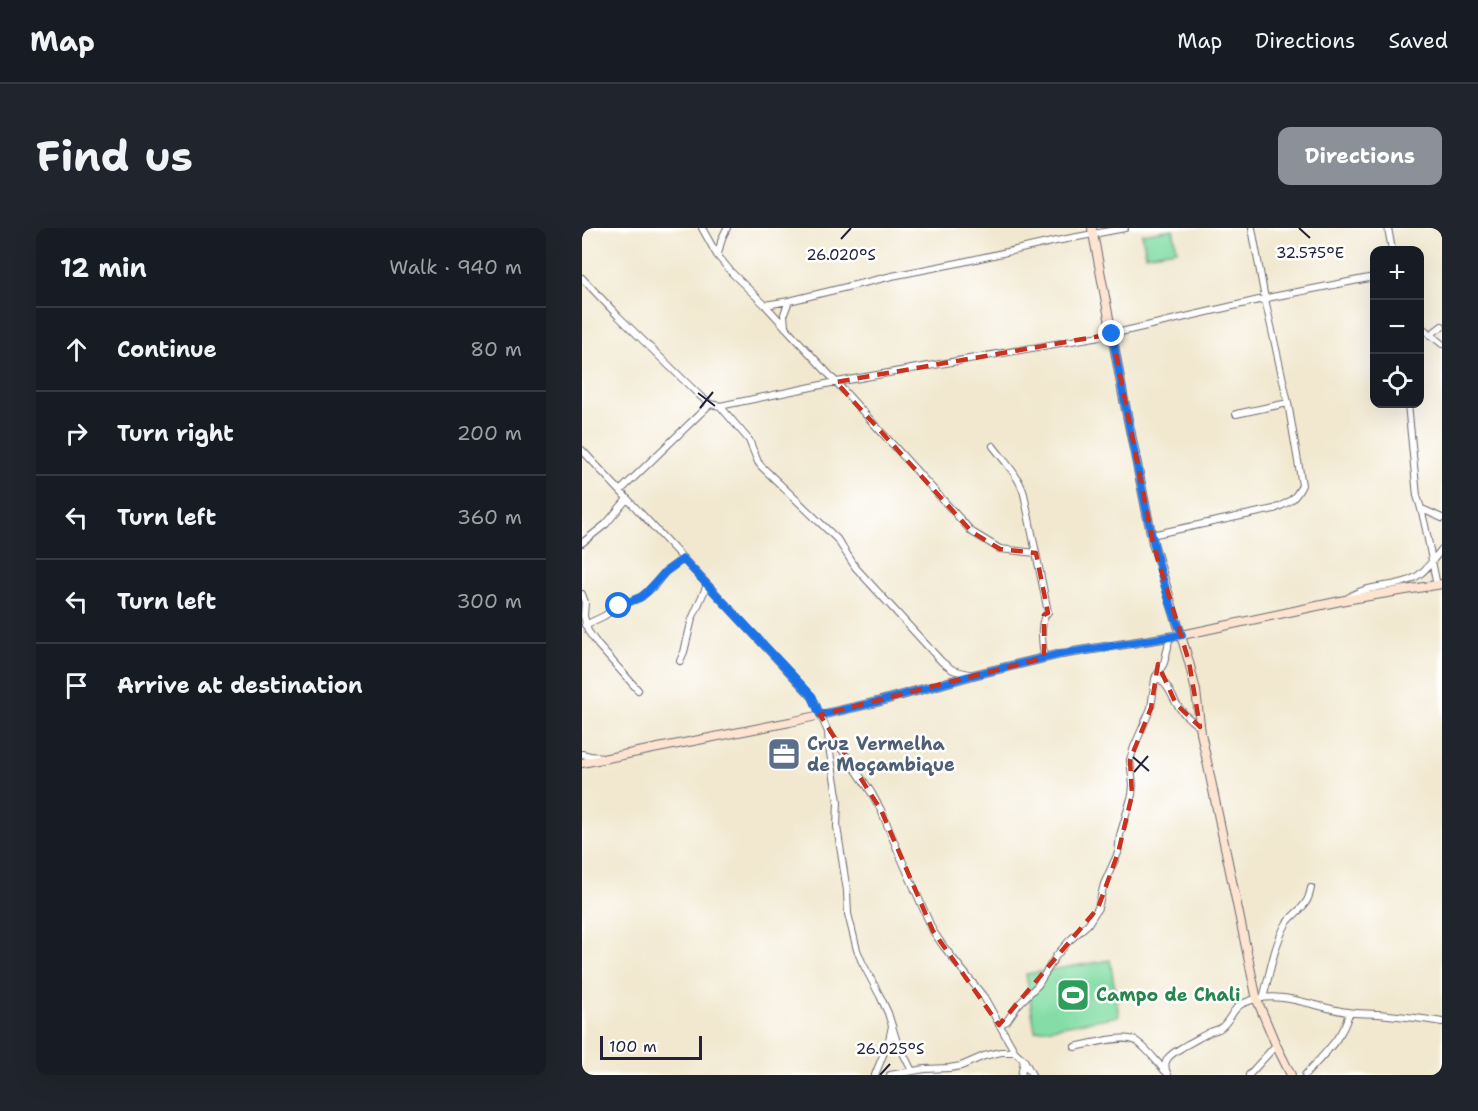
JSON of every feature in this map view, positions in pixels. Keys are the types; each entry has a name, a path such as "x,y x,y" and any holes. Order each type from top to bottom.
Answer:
{"street":[{"path":"702,228 717,255 732,273 786,328 972,532 1000,549 1036,554"},
{"path":"717,255 727,228"},
{"path":"765,306 1093,231 1125,228"},
{"path":"1151,535 1274,509 1290,502 1302,485 1252,228"},
{"path":"1388,228 1391,246"},
{"path":"1093,231 1122,395 1151,535 1174,616 1182,635 1196,692 1200,727 1260,999 1276,1046 1291,1075"},
{"path":"582,278 700,396 710,404 720,406 836,382 1112,334 1265,298 1370,278"},
{"path":"786,328 784,314 789,301"},
{"path":"1430,335 1442,326"},
{"path":"1424,330 1442,344"},
{"path":"620,491 710,404"},
{"path":"1236,414 1288,404"},
{"path":"720,406 748,440 761,466 837,539 856,568 915,633 948,667 973,675"},
{"path":"582,763 790,722 1061,654 1182,635 1345,600 1440,584 1431,561 1422,509 1417,496 1408,408"},
{"path":"993,446 1021,484 1048,612 1044,615 1043,623 1044,658"},
{"path":"582,450 812,696 828,732 871,792 881,810 933,931 984,997 1015,1052 1024,1060 1032,1075"},
{"path":"582,465 588,457"},
{"path":"582,543 606,524 627,499"},
{"path":"1422,509 1442,518"},
{"path":"1345,600 1363,590 1410,579 1420,574 1442,549"},
{"path":"585,626 619,606 641,597 665,572 683,559"},
{"path":"680,661 692,619 707,585"},
{"path":"582,594 585,602 583,617 585,626 598,645 638,690"},
{"path":"999,1025 1007,1021 1018,1005 1038,985 1056,956 1088,924 1098,908 1104,884 1118,853 1120,835 1132,795 1130,760 1151,708 1156,676 1164,663 1169,636"},
{"path":"1156,676 1169,688 1176,704 1184,714 1200,727"},
{"path":"828,732 838,801 837,827 847,891 848,914 860,956 912,1071"},
{"path":"582,754 606,758"},
{"path":"1260,999 1284,927 1307,902 1311,888"},
{"path":"1167,1074 1166,1059 1219,1029 1243,1003 1260,999 1277,997 1294,999 1349,1013 1380,1014 1442,1022"},
{"path":"1305,1075 1335,1041 1349,1013"},
{"path":"875,1075 892,1025"},
{"path":"1075,1047 1130,1039 1136,1041 1147,1051 1167,1074"},
{"path":"1248,1075 1276,1046"},
{"path":"890,1075 960,1066 984,1056 1015,1052"},
{"path":"1021,1075 1024,1060"}],"highlighted area":[{"path":"1112,334 1153,543 1189,662 1200,727 1176,704 1158,664 1151,708 1130,760 1132,795 1118,853 1098,908 999,1025 933,931 881,810 820,715 1044,658 1044,615 1048,613 1036,553 1000,549 972,532 836,382"}],"green space":[{"path":"1173,229 1177,250 1146,255 1142,234"},
{"name":"Campo de Chali","path":"1110,960 1119,1016 1035,1031 1026,974"}],"place":[{"name":"Cruz Vermelha de Moçambique","path":"784,754"},
{"name":"Campo de Chali","path":"1073,995"}],"route":[{"path":"619,606 641,597 665,572 683,559 812,696 820,715 1061,654 1182,635 1174,616 1153,543 1122,395 1112,334"}]}
